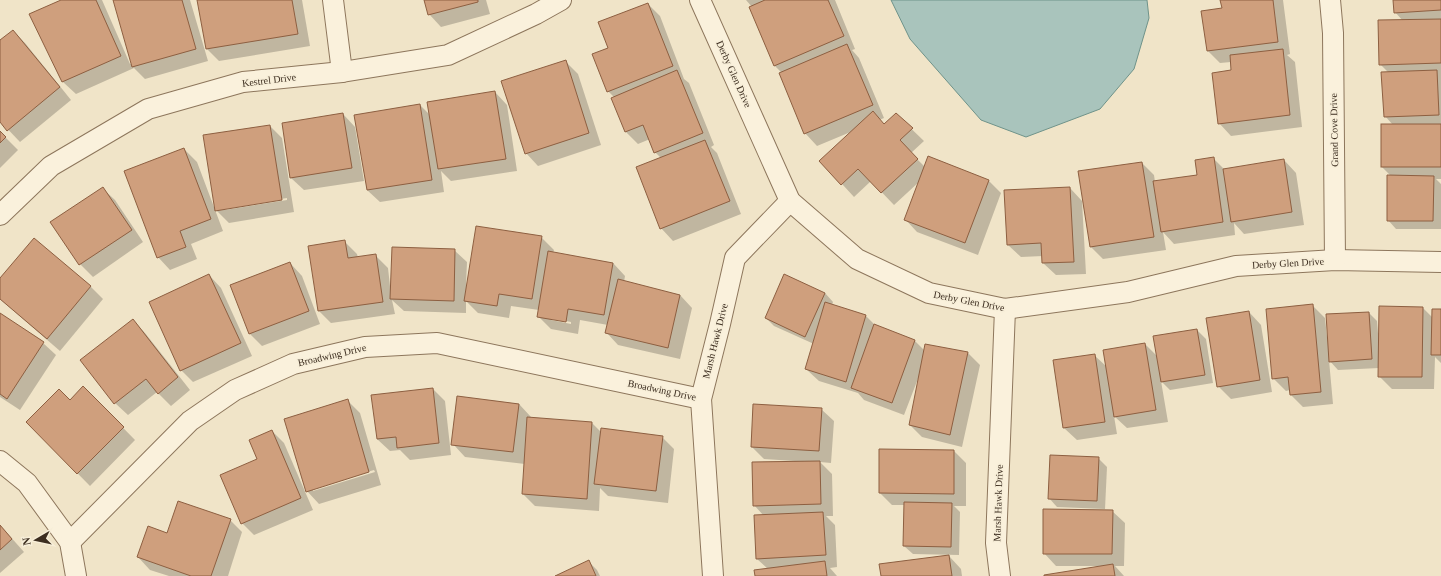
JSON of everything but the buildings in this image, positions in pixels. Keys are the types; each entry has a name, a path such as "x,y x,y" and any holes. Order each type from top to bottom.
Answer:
{"street":[{"path":"333,0 342,72"},
{"name":"Kestrel Drive","path":"0,215 51,166 148,109 243,82 342,72 448,56 536,14 561,0"},
{"name":"Derby Glen Drive","path":"700,0 790,201 857,259 929,293 1005,309 1128,292 1236,266 1335,260 1441,262"},
{"name":"Grand Cove Drive","path":"1330,0 1333,33 1335,260"},
{"name":"Marsh Hawk Drive","path":"713,576 701,399 720,324 734,258 790,201"},
{"name":"Marsh Hawk Drive","path":"1000,576 996,543 1005,309"},
{"name":"Broadwing Drive","path":"70,542 190,421 235,390 293,364 365,347 437,343 701,399"},
{"path":"0,460 26,483 70,542 76,576"}],"water":[{"path":"891,0 1147,0 1149,18 1134,69 1100,109 1026,137 981,120 910,39"}]}
